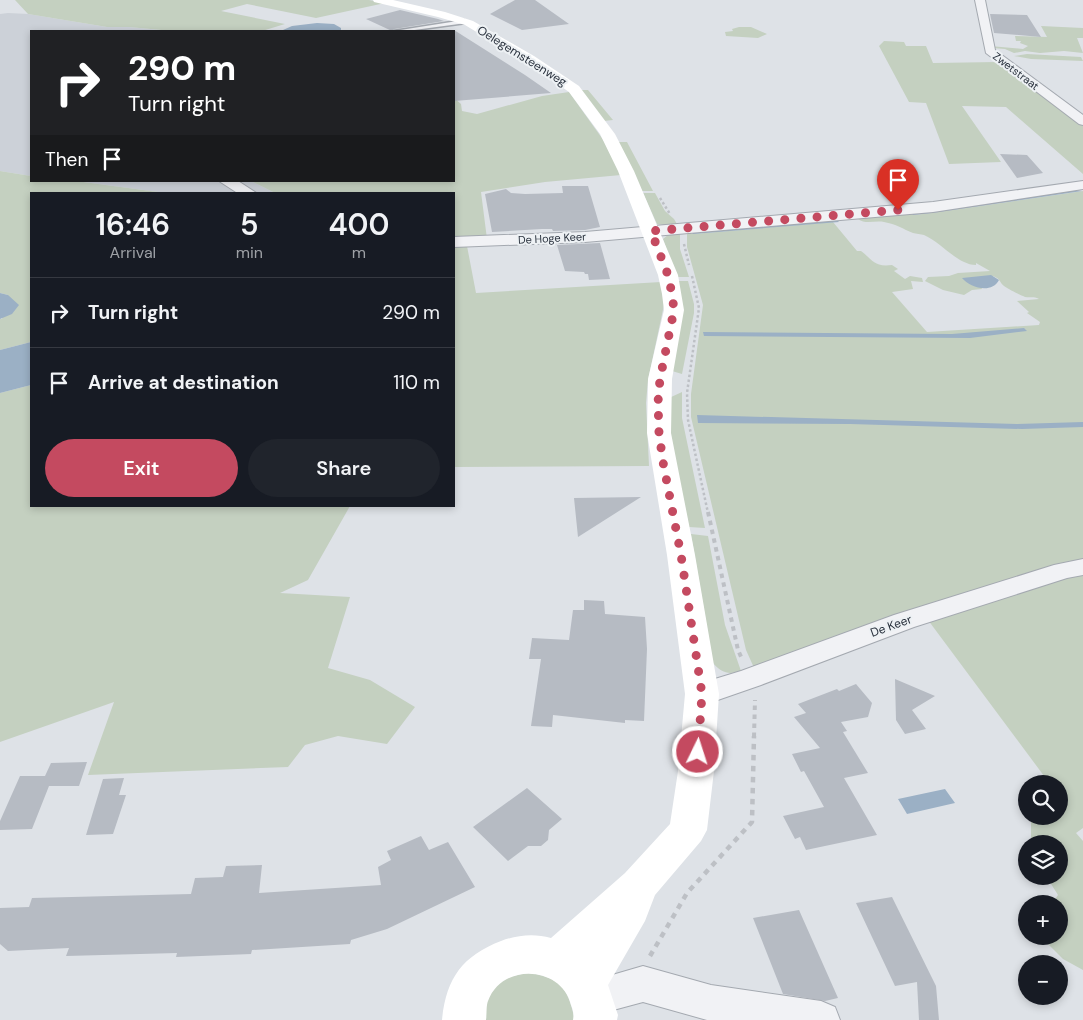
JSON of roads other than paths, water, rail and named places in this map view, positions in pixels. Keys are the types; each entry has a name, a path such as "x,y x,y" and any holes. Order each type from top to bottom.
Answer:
{"street":[{"name":"Oelegemsteenweg","path":"378,0 441,14 464,22 560,78 579,95 614,146 626,171 668,275 672,294 674,310 660,379 658,402 659,433 681,555 702,694 696,771 688,830 639,885 631,908 582,990"},
{"name":"Zwetstraat","path":"980,0 990,51 1083,121"},
{"path":"228,182 247,192"},
{"name":"De Hoge Keer","path":"455,242 585,236 933,207 1083,185"},
{"name":"De Keer","path":"702,694 751,678 904,621 1083,567"},
{"path":"464,1020 466,1000 470,989 479,977 491,965 510,956 527,953 582,990 642,984 711,1004 821,1020"}],"lane":[{"path":"404,30 464,22"}],"water":[{"path":"317,23 334,24 341,28 341,30 283,30 292,26"},
{"path":"1075,190 1082,191 932,213 913,215 910,213"},
{"path":"837,220 839,222 692,233"},
{"path":"991,275 999,280 996,284 986,288 975,287 962,278"},
{"path":"0,293 8,295 19,305 12,314 0,319"},
{"path":"1024,328 1027,331 970,338 704,336 703,332 952,334"},
{"path":"30,342 30,385 0,393 0,350"},
{"path":"697,415 1017,424 1083,422 1083,427 1022,429 850,424 698,423"},
{"path":"945,789 955,803 907,814 898,799"}]}
